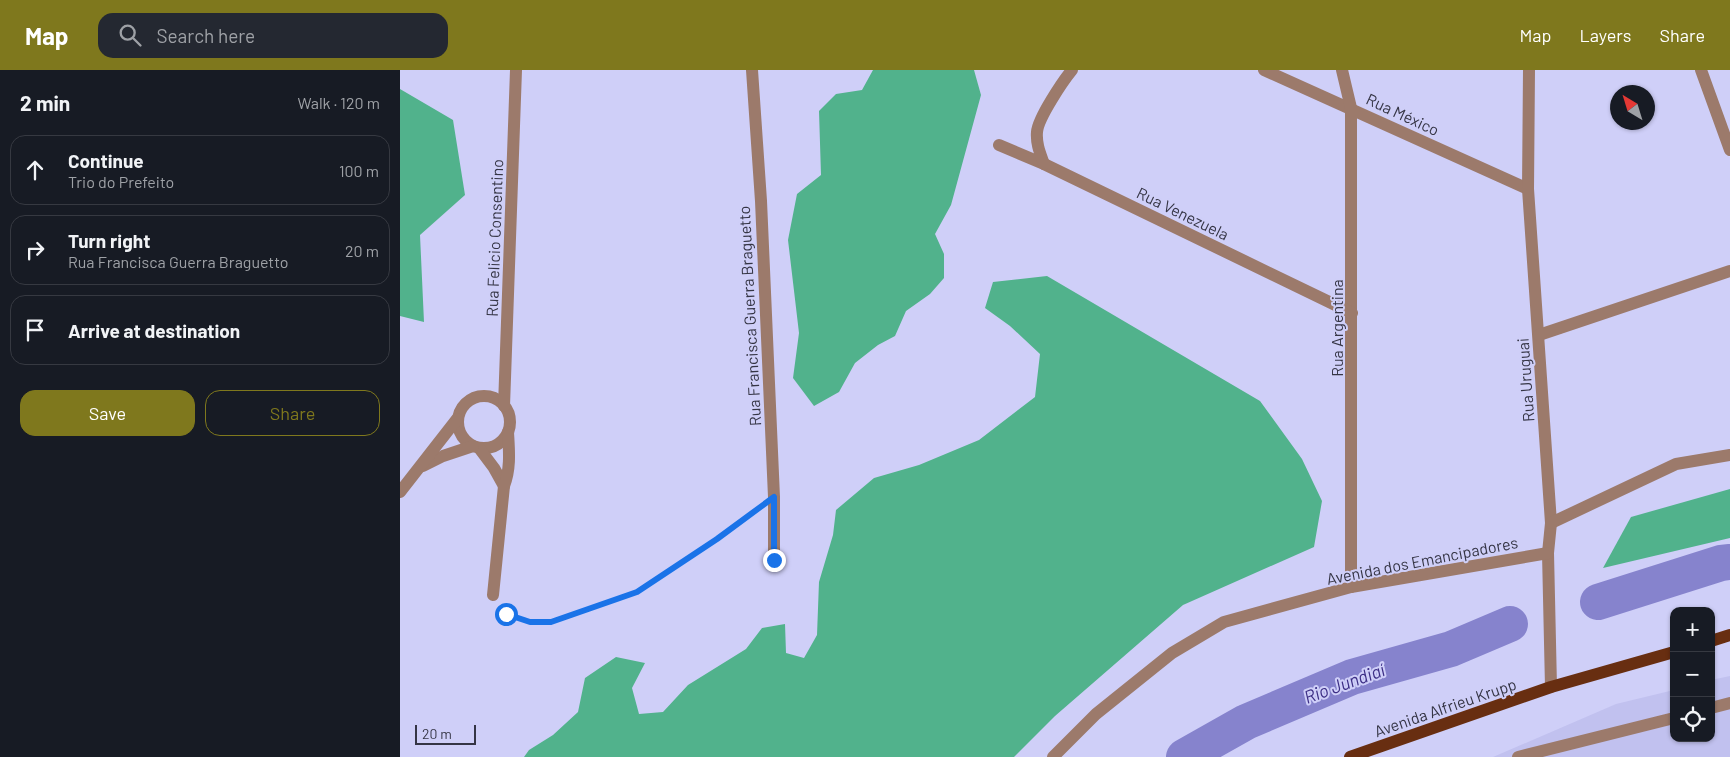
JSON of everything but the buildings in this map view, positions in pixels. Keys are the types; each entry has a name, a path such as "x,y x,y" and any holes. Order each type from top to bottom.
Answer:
{"main road":[{"path":"1715,640 1730,635"},
{"name":"Avenida Alfrieu Krupp","path":"1350,757 1551,687 1670,653"}],"street":[{"name":"Rua Felicio Consentino","path":"504,406 516,70"},
{"name":"Rua Francisca Guerra Braguetto","path":"752,70 761,201 774,497 774,560"},
{"path":"1044,164 1038,146 1037,131 1043,115 1072,70"},
{"name":"Rua México","path":"1264,70 1528,189"},
{"name":"Rua Argentina","path":"1342,70 1351,108 1351,587"},
{"name":"Rua Uruguai","path":"1529,70 1528,189 1550,523 1548,553 1551,687"},
{"path":"1701,70 1730,150"},
{"name":"Rua Venezuela","path":"999,145 1044,164 1352,313"},
{"path":"1538,335 1730,271"},
{"path":"400,492 468,402 477,397 487,396 504,406 510,419 508,432 509,466 504,486 493,594"},
{"path":"457,419 458,430 464,440 476,447 494,468 504,486"},
{"path":"419,468 443,456 476,447 488,448 496,446 508,432"},
{"path":"1550,523 1676,464 1730,455"},
{"name":"Avenida dos Emancipadores","path":"1053,757 1096,714 1172,653 1224,622 1351,587 1548,553"},
{"path":"1715,707 1730,703"},
{"path":"1518,757 1670,719"}],"path":[{"path":"493,594 495,602 506,614 530,622 551,622 578,614 637,592 717,539 774,497"}],"shaded area":[{"path":"1730,676 1730,757 1493,757 1616,704 1670,691 1670,742 1715,742 1715,679"}],"green space":[{"path":"873,70 974,70 981,95 951,205 935,234 944,254 944,278 930,294 906,311 895,336 878,345 855,363 839,392 814,406 793,378 799,333 788,240 797,194 821,175 819,111 836,94 862,90"},
{"path":"400,89 453,120 465,195 420,235 424,322 400,316"},
{"path":"1047,276 1260,401 1302,459 1322,501 1314,547 1183,605 1055,716 1014,757 524,757 529,750 553,735 578,712 585,678 616,657 645,663 632,688 639,714 663,712 688,685 746,649 762,628 785,624 786,653 804,658 817,635 819,582 833,535 836,510 874,478 919,465 979,440 1035,397 1040,354 1010,326 985,308 993,282"},
{"path":"1730,489 1730,538 1603,568 1631,517"}],"waterway":[{"name":"Rio Jundiaí","path":"1598,602 1721,563 1730,562"},
{"name":"Rio Jundiaí","path":"1184,757 1246,722 1352,677 1451,649 1510,624"}],"route":[{"path":"506,614 530,622 551,622 637,592 717,539 774,497 774,560"}]}
